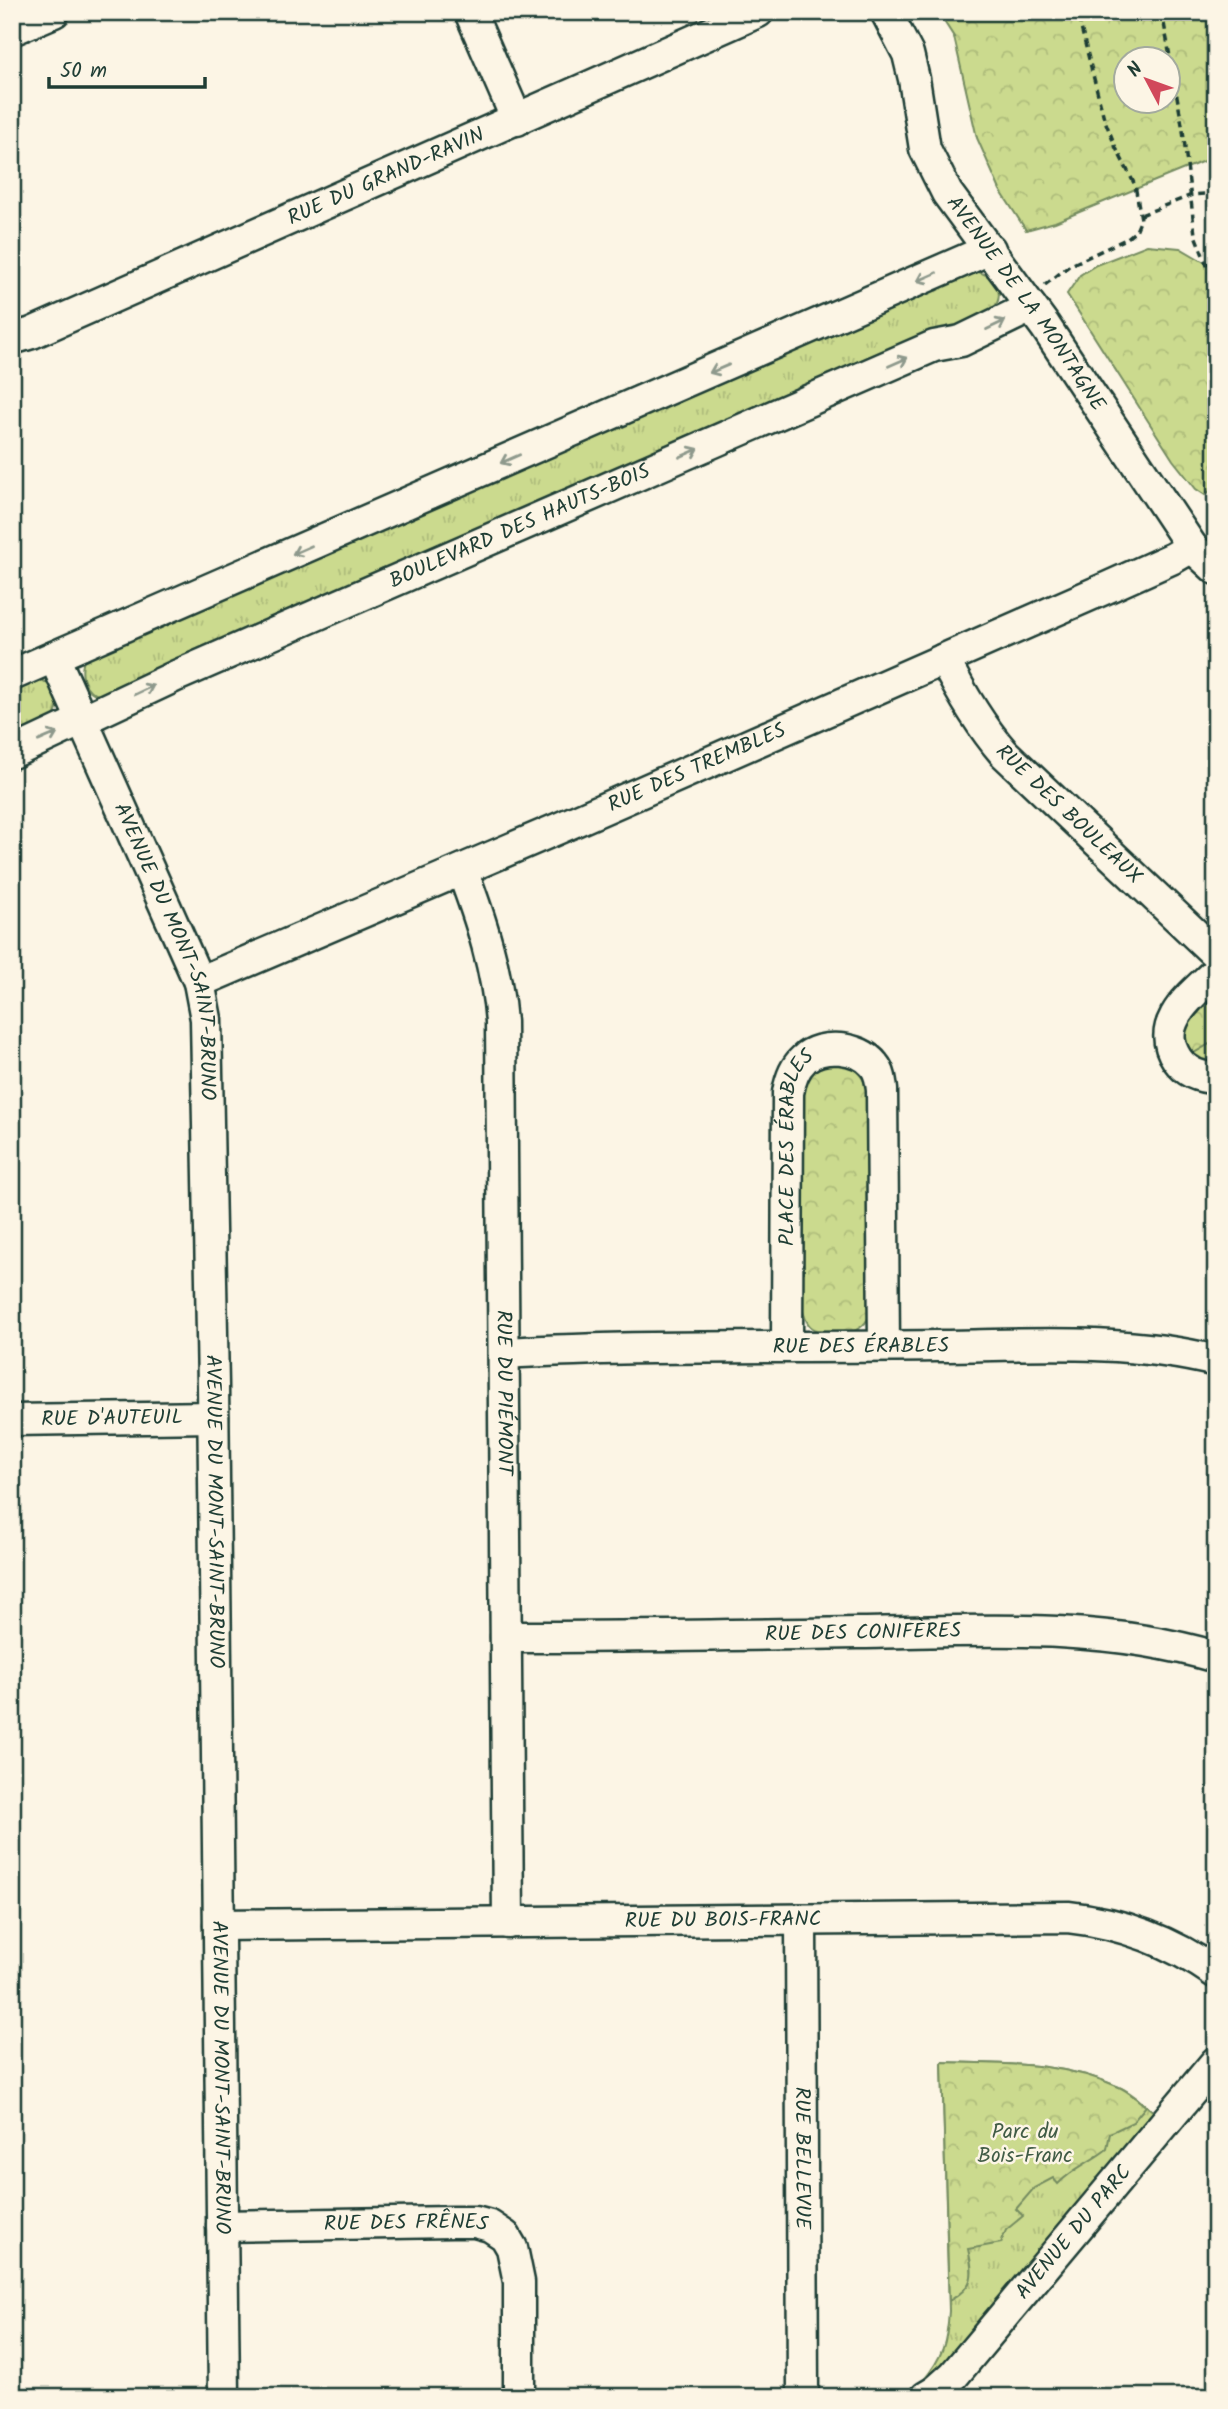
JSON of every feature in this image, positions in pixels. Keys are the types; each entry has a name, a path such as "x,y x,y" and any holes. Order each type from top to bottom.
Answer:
{"street":[{"path":"12,30 54,12"},
{"path":"470,12 517,120"},
{"name":"RUE DU GRAND-RAVIN","path":"12,339 32,333 758,12"},
{"name":"AVENUE DE LA MONTAGNE","path":"886,12 908,54 925,149 947,193 1031,307 1192,547 1216,569"},
{"path":"12,675 990,249"},
{"name":"BOULEVARD DES HAUTS-BOIS","path":"12,753 328,609 934,346 961,341 1031,307"},
{"name":"RUE DES TREMBLES","path":"199,982 944,659 1173,558 1192,547"},
{"name":"AVENUE DU MONT-SAINT-BRUNO","path":"54,657 199,982 206,1019 209,1066 224,2397"},
{"name":"RUE DES BOULEAUX","path":"944,659 971,709 1004,753 1216,954"},
{"name":"RUE DU PIÉMONT","path":"461,870 484,932 499,995 503,1078 508,1923"},
{"path":"1216,972 1183,1004 1173,1018 1169,1031 1172,1051 1181,1064 1195,1074 1216,1078"},
{"name":"PLACE DES ÉRABLES","path":"787,1346 789,1085 795,1070 805,1058 819,1051 839,1049 869,1059 876,1067 881,1083 884,1346"},
{"name":"RUE DES ÉRABLES","path":"504,1353 787,1346 1094,1346 1166,1352 1216,1361"},
{"name":"RUE D'AUTEUIL","path":"12,1420 213,1417"},
{"name":"RUE DES CONIFÈRES","path":"506,1637 939,1631 1071,1632 1154,1641 1216,1657"},
{"name":"RUE DU BOIS-FRANC","path":"219,1925 1080,1918 1110,1923 1149,1935 1178,1949 1216,1973"},
{"name":"RUE BELLEVUE","path":"801,1920 803,2397"},
{"name":"AVENUE DU PARC","path":"926,2397 954,2375 1216,2062"},
{"name":"RUE DES FRÊNES","path":"222,2226 475,2222 499,2230 510,2241 517,2265 519,2397"}],"path":[{"path":"1055,276 1082,259 1126,239 1136,231 1140,216 1135,185 1115,148 1104,118 1077,12"},
{"path":"1162,12 1175,74 1195,235 1216,288"},
{"path":"1140,216 1192,195 1216,193"}],"green space":[{"path":"938,12 1216,12 1216,156 1055,222 1026,230 1000,190 977,138 954,37"},
{"path":"1147,245 1180,248 1216,269 1216,486 1205,495 1196,489 1173,460 1067,294 1080,275 1096,265"},
{"path":"974,271 989,277 997,287 998,300 990,314 102,696 95,694 86,685 82,674 86,654"},
{"path":"37,678 55,693 55,713 44,726 12,740 12,683"},
{"path":"1216,995 1216,1040 1192,1054 1185,1036 1187,1027"},
{"path":"1216,1040 1216,1064 1203,1063 1192,1054"},
{"path":"841,1062 859,1073 868,1092 870,1307 868,1318 862,1326 848,1333 831,1334 810,1326 803,1311 803,1090 808,1077 816,1069"},
{"name":"Parc du Bois-Franc","path":"942,2062 1010,2064 1076,2072 1124,2089 1154,2112 945,2362 923,2381 943,2349 949,2311"},
{"name":"Parc du Bois-Franc","path":"942,2062 1010,2064 1076,2072 1123,2089 1146,2106 1133,2122 1110,2133 1107,2149 1101,2154 1058,2184 1053,2178 1034,2188 1016,2209 1023,2216 1006,2230 1001,2243 968,2249 971,2279 958,2296 949,2301"}]}
